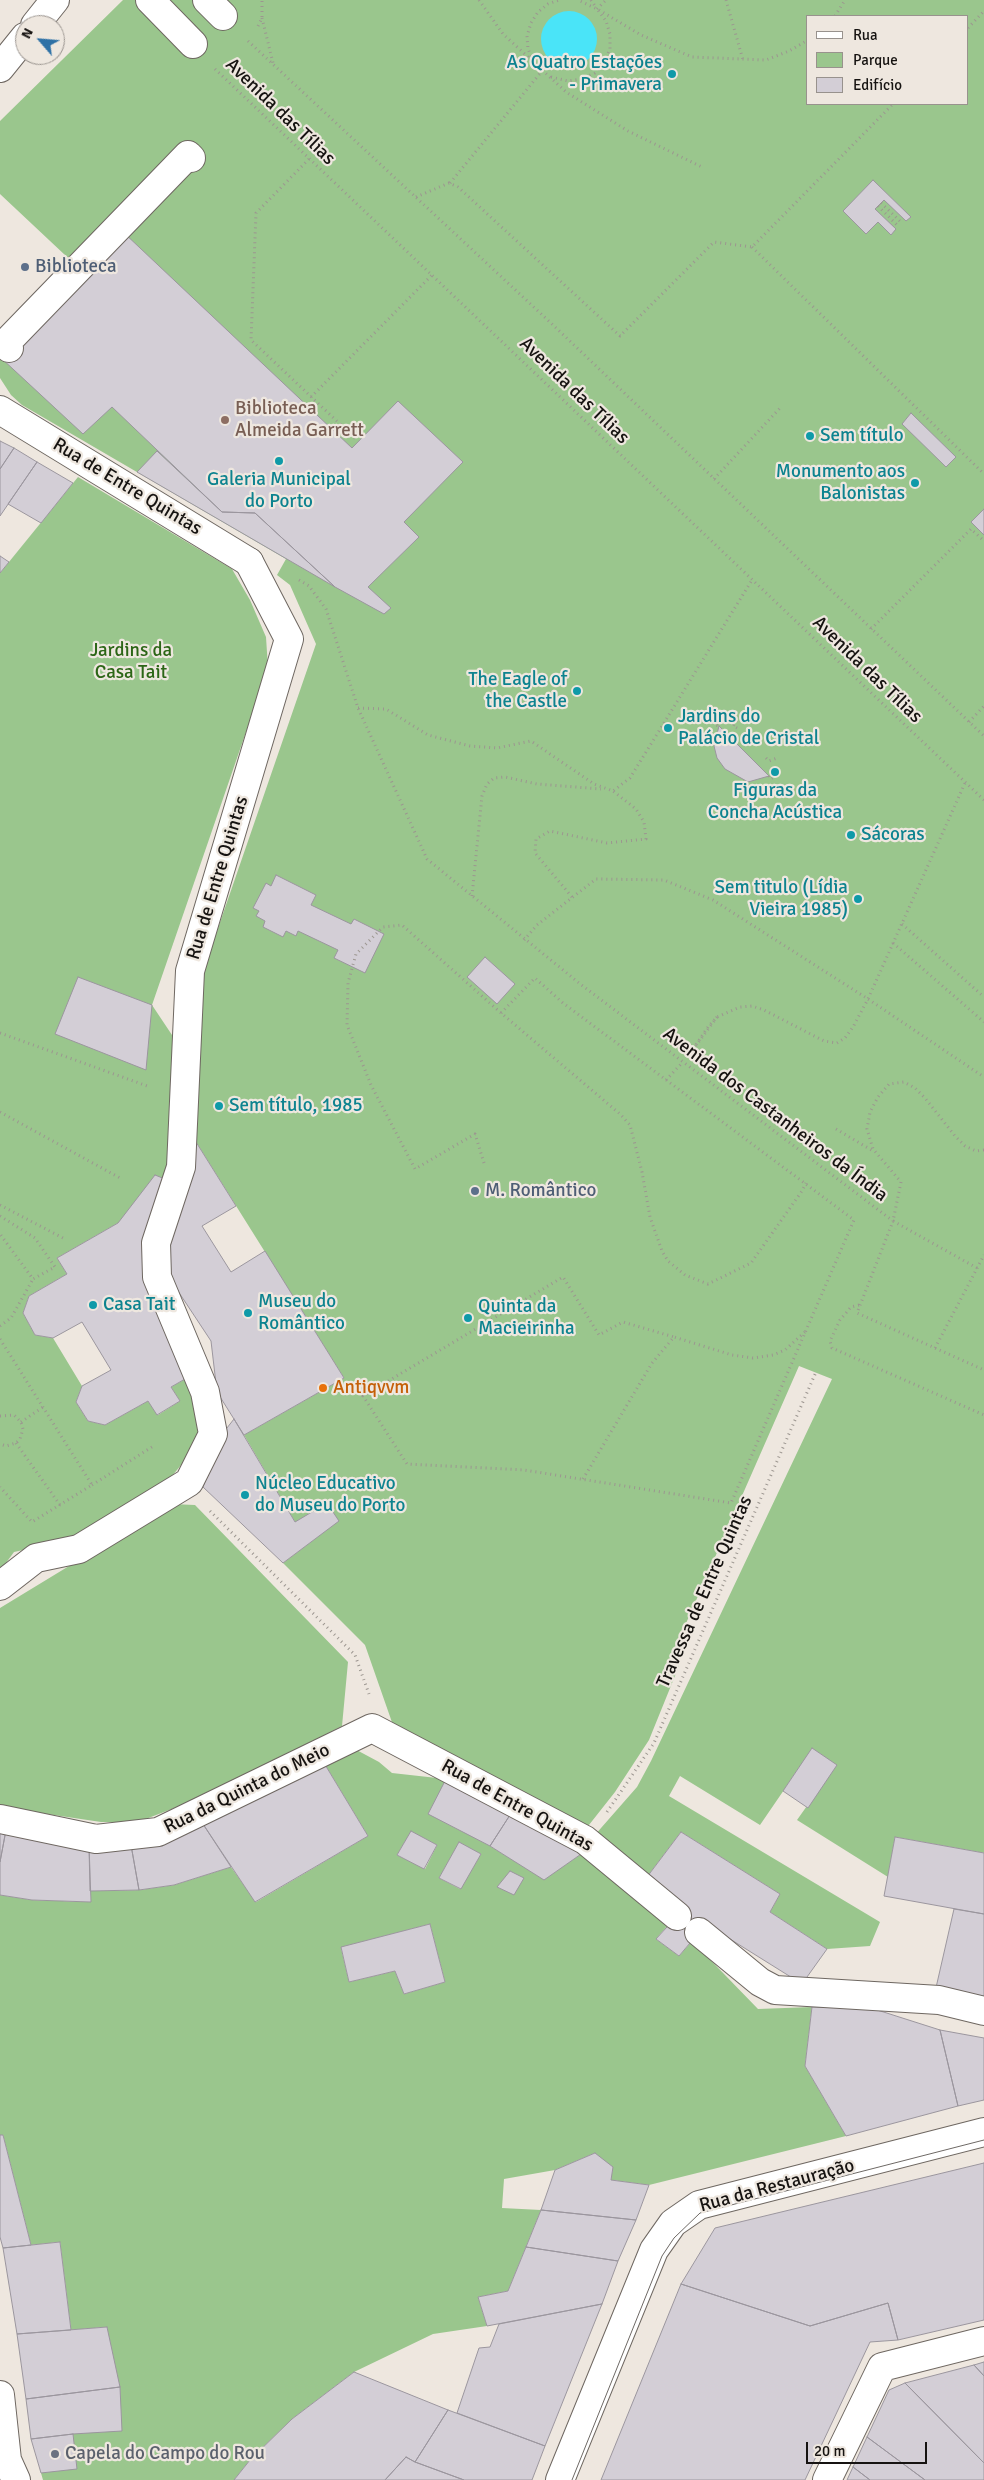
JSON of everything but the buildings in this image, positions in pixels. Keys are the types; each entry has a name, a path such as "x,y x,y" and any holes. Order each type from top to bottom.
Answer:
{"street":[{"path":"43,15 55,0"},
{"path":"150,0 193,44"},
{"path":"0,68 15,49"},
{"path":"9,348 5,344 188,155 191,158"},
{"name":"Rua de Entre Quintas","path":"0,410 249,562 289,640 190,971 181,1167 156,1244 157,1277 206,1392 213,1434 190,1482 79,1549 36,1558 0,1586"},
{"name":"Rua de Entre Quintas","path":"372,1728 585,1840 677,1916"},
{"name":"Rua da Quinta do Meio","path":"0,1819 96,1839 158,1832 372,1728"},
{"path":"699,1932 760,1982 775,1990 939,2000 984,2011"},
{"name":"Rua da Restauração","path":"560,2480 654,2250 673,2223 699,2204 984,2132"},
{"path":"827,2480 882,2367 984,2340"},
{"path":"0,2396 7,2460 16,2480"}],"path":[{"path":"479,0 503,34 542,71 596,112 628,131 704,168"},
{"path":"558,0 538,12 531,23 527,36 528,49 533,61 542,71 554,79 568,82 582,79 595,73 604,62 610,48 608,28 591,0"},
{"path":"578,0 641,35 692,57 766,60 789,51 806,41"},
{"path":"597,9 606,0"},
{"path":"726,0 743,60"},
{"path":"836,15 845,0"},
{"path":"969,27 984,11"},
{"path":"262,18 273,64"},
{"name":"Avenida das Tílias","path":"245,39 416,197 984,736"},
{"name":"Avenida das Tílias","path":"211,64 223,79 984,800"},
{"path":"416,197 450,183 542,71"},
{"path":"752,247 892,105"},
{"path":"308,159 256,213 251,340 358,441"},
{"path":"450,183 458,187 620,336 714,242 752,247 984,474"},
{"path":"880,204 901,225"},
{"path":"311,397 432,275"},
{"path":"714,479 781,407"},
{"path":"871,629 972,529 984,541"},
{"name":"Avenida dos Castanheiros da Índia","path":"295,577 309,586 326,609 358,708 427,859 524,940 682,1063 893,1221 860,1304"},
{"path":"613,791 630,778 752,580"},
{"path":"969,722 984,706"},
{"path":"358,708 386,709 428,735 470,746 497,748 531,741 604,790"},
{"path":"718,716 716,725 719,726"},
{"path":"737,728 733,726 739,717"},
{"path":"766,758 769,761 777,758"},
{"path":"768,776 770,779 779,776"},
{"path":"472,897 482,796 487,784 494,778 505,777 537,784 613,791 636,809 644,822 646,839 607,843 550,831 536,839 535,853 572,898"},
{"path":"717,1018 689,1054 708,1027 717,1018 730,1010 752,1006 777,1016 824,1041 837,1043 845,1038 868,999 965,783"},
{"path":"524,940 537,926 596,879 664,880 713,900 868,999 984,1077"},
{"path":"902,924 984,998"},
{"path":"484,1163 475,1134 415,1170 371,1085 348,1026 348,983 356,954 382,927 402,925 501,1013 620,1114 630,1125 642,1172 650,1217 662,1251 668,1261 685,1275 708,1284 751,1263 806,1183"},
{"path":"893,943 984,1022"},
{"path":"501,1013 535,978 564,1003 854,1220 808,1328 731,1503 524,1470 407,1464 363,1396 563,1277 599,1335 624,1322 732,1355 753,1358 773,1355 785,1350 808,1328"},
{"path":"0,1033 156,1089"},
{"path":"666,1080 682,1063"},
{"path":"977,1268 893,1221 901,1182 876,1152 867,1129 870,1112 878,1097 889,1084 904,1082 915,1088 926,1098 965,1146 976,1151 984,1150"},
{"path":"0,1112 120,1178"},
{"path":"836,1129 876,1152"},
{"path":"0,1205 63,1238"},
{"path":"0,1216 35,1238 54,1267 33,1279 12,1318 0,1326"},
{"path":"0,1234 33,1279"},
{"path":"935,1348 984,1255"},
{"path":"860,1304 856,1313 984,1370"},
{"path":"860,1304 850,1307 840,1320 830,1341 832,1348 984,1415"},
{"path":"583,1479 652,1363 674,1337"},
{"path":"0,1340 92,1484"},
{"name":"Travessa de Entre Quintas","path":"606,1814 654,1743 816,1372"},
{"path":"21,1422 43,1407"},
{"path":"0,1416 14,1415 21,1422 22,1434 16,1443 6,1446 0,1444"},
{"path":"16,1443 60,1505"},
{"path":"0,1487 32,1522 155,1445"},
{"path":"206,1507 355,1655 370,1697"}],"green space":[{"name":"Jardins do Palácio de Cristal","path":"123,0 984,0 984,1853 895,1837 888,1877 797,1820 836,1765 812,1749 760,1825 680,1776 669,1796 880,1922 870,1946 827,1949 770,1912 780,1894 681,1832 647,1877 594,1836 637,1787 651,1761 832,1379 799,1366 669,1662 679,1666 649,1740 615,1792 585,1830 394,1728 365,1645 283,1563 338,1521 295,1522 244,1435 344,1378 196,1142 201,998 202,977 207,960 316,644 290,585 277,575 286,559 22,405 11,395 0,378 0,358 82,271 0,194 0,121 57,65 65,65 65,57"},
{"name":"Jardins da Casa Tait","path":"78,477 232,569 250,600 266,637 268,668 152,1005 174,1038 170,1181 118,1223 57,1258 67,1274 29,1296 23,1313 35,1335 53,1338 82,1386 76,1402 88,1421 105,1425 148,1401 158,1415 180,1401 171,1387 192,1375 203,1424 191,1453 172,1476 93,1529 64,1541 14,1552 0,1571 0,573"},
{"path":"171,1504 195,1505 348,1662 342,1726 208,1795 138,1822 101,1822 0,1807 0,1608"},
{"path":"351,1747 379,1762 392,1773 446,1779 490,1846 544,1879 584,1852 668,1925 656,1939 679,1956 692,1941 758,2009 812,2007 805,2066 846,2136 649,2185 611,2180 595,2153 555,2170 504,2179 502,2208 541,2210 508,2291 478,2297 487,2326 433,2334 354,2372 292,2419 250,2460 234,2480 43,2480 41,2473 73,2434 107,2327 71,2330 60,2242 31,2245 3,2135 0,2135 0,1895 32,1900 91,1902 90,1891 139,1890 174,1885 231,1867 256,1902 368,1836 321,1758","holes":["411,1832 437,1845 425,1869 397,1855","459,1843 481,1854 460,1889 439,1878","430,1924 445,1982 404,1994 395,1971 349,1982 341,1948"]}],"water":[{"path":"569,11 580,13 589,19 595,28 597,39 595,50 589,59 580,65 569,67 558,65 549,59 543,50 541,39 543,28 549,19 558,13"}],"tram line":[{"path":"572,2480 662,2256 674,2238 700,2213 984,2140"}],"place":[{"name":"As Quatro Estações - Primavera","path":"672,74"},
{"name":"Biblioteca","path":"25,267"},
{"name":"Biblioteca Almeida Garrett","path":"225,420"},
{"name":"Sem título","path":"810,436"},
{"name":"Galeria Municipal do Porto","path":"279,461"},
{"name":"Monumento aos Balonistas","path":"915,483"},
{"name":"The Eagle of the Castle","path":"577,691"},
{"name":"Jardins do Palácio de Cristal","path":"668,728"},
{"name":"Figuras da Concha Acústica","path":"775,772"},
{"name":"Sácoras","path":"851,835"},
{"name":"Sem titulo (Lídia Vieira 1985)","path":"858,899"},
{"name":"Sem título, 1985","path":"219,1106"},
{"name":"M. Romântico","path":"475,1191"},
{"name":"Casa Tait","path":"93,1305"},
{"name":"Museu do Romântico","path":"248,1313"},
{"name":"Quinta da Macieirinha","path":"468,1318"},
{"name":"Antiqvvm","path":"323,1388"},
{"name":"Núcleo Educativo do Museu do Porto","path":"245,1495"},
{"name":"Capela do Campo do Rou","path":"55,2454"}]}
